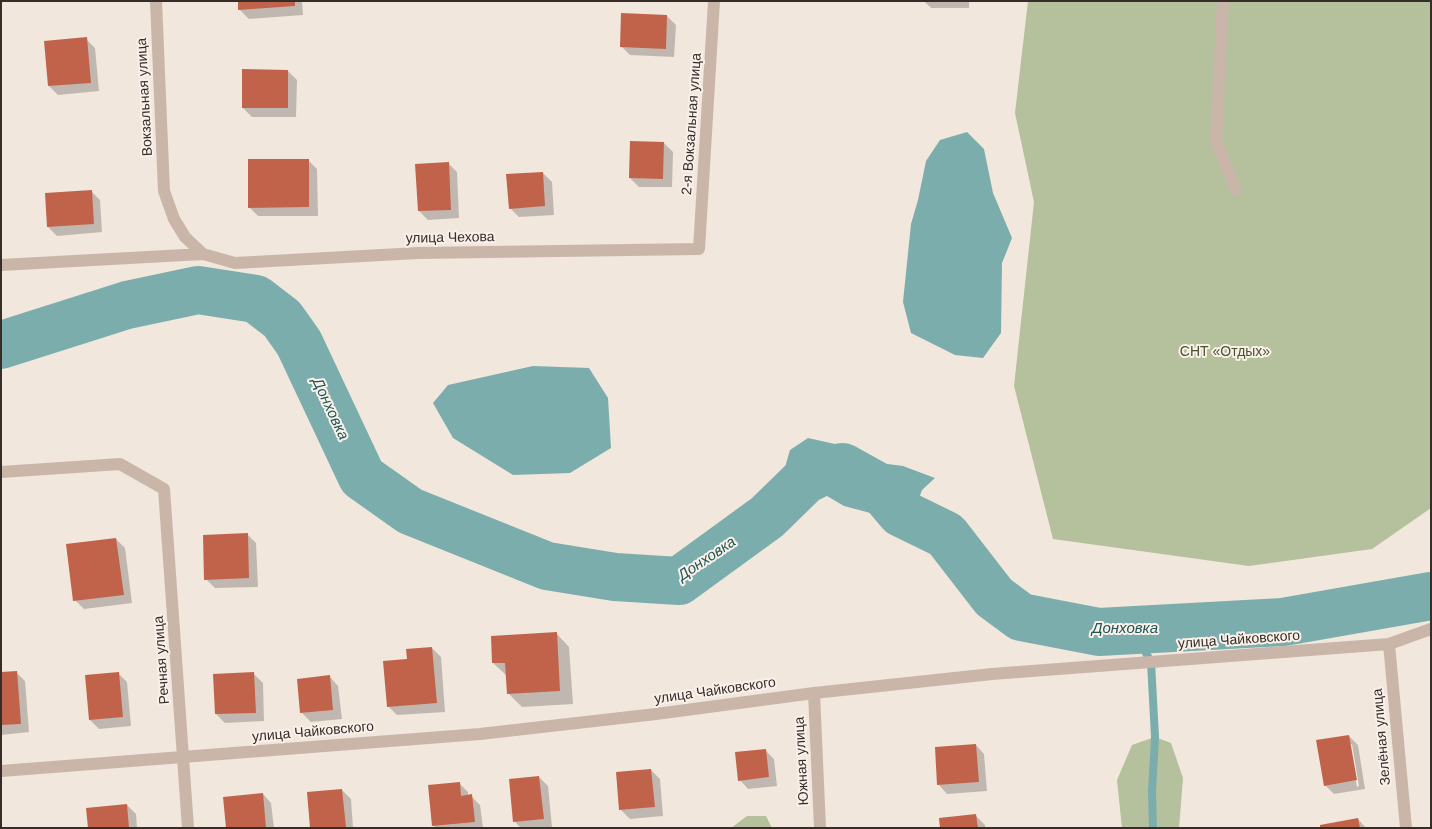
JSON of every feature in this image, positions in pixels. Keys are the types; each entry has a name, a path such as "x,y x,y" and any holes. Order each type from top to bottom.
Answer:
{"street":[{"name":"Вокзальная улица","path":"156,1 164,191"},
{"name":"2-я Вокзальная улица","path":"699,249 714,1"},
{"path":"1223,1 1216,141 1236,190"},
{"name":"улица Чехова","path":"164,191 174,219 185,237 204,254"},
{"name":"улица Чехова","path":"1,265 204,254 235,263 418,253 699,249"},
{"name":"Речная улица","path":"1,472 120,464 164,489 188,828"},
{"name":"улица Чайковского","path":"1,771 480,734 656,714 814,693 992,674 1389,644 1431,629"},
{"name":"Зелёная улица","path":"1389,644 1406,828"},
{"name":"Южная улица","path":"814,693 820,828"}],"green space":[{"name":"СНТ «Отдых»","path":"1028,1 1431,1 1431,508 1372,549 1249,566 1053,539 1014,386 1034,202 1015,113"},
{"path":"1155,737 1171,743 1183,778 1179,828 1122,828 1117,780 1132,745"},
{"path":"747,816 766,816 772,828 731,828"}],"water":[{"path":"967,132 984,149 993,193 1012,238 1002,263 1001,333 983,358 955,355 911,333 903,302 911,224 926,161 940,140"},
{"path":"533,366 589,368 608,398 611,448 570,473 513,475 453,438 433,403 448,385"},
{"path":"808,438 835,444 850,454 872,462 903,466 935,478 922,490 918,501 924,524 909,528 878,515 844,506 827,496 813,495 787,505 781,504 781,481 790,450"}],"building":[{"path":"238,1 295,1 295,6 238,10"},
{"path":"621,13 667,15 666,49 620,47"},
{"path":"87,37 91,83 48,86 44,41"},
{"path":"242,69 288,70 288,108 242,108"},
{"path":"630,141 664,142 663,179 629,178"},
{"path":"248,159 309,159 309,207 248,208"},
{"path":"449,162 451,210 418,211 415,164"},
{"path":"543,172 545,206 509,209 506,174"},
{"path":"92,190 94,224 47,227 45,193"},
{"path":"248,533 249,578 204,580 203,535"},
{"path":"116,538 124,595 73,601 66,544"},
{"path":"557,632 560,691 507,694 505,663 492,663 491,636"},
{"path":"432,647 437,703 387,707 383,661 407,659 406,649"},
{"path":"17,671 21,724 1,725 1,672"},
{"path":"119,672 123,717 89,720 85,675"},
{"path":"254,672 256,713 215,714 213,674"},
{"path":"330,675 333,710 300,713 297,679"},
{"path":"1349,735 1357,780 1324,786 1316,740"},
{"path":"976,744 979,782 937,785 935,747"},
{"path":"766,749 769,777 738,781 735,752"},
{"path":"651,769 655,807 619,810 616,772"},
{"path":"539,776 544,819 513,822 509,779"},
{"path":"460,782 461,796 472,794 475,822 432,826 428,785"},
{"path":"342,789 346,827 310,828 307,792"},
{"path":"263,793 266,828 226,828 223,797"},
{"path":"127,804 129,828 88,828 86,808"},
{"path":"976,814 978,828 940,828 939,818"},
{"path":"1358,818 1360,828 1320,828 1320,825"}],"waterway":[{"name":"Донховка","path":"1,345 127,305 198,290 256,299 282,319 299,343 362,477 410,511 547,566 615,577 679,581 767,517 805,480 825,470 843,467 879,487 901,513 946,535 994,597 1021,617 1099,632 1283,622 1431,596"},
{"path":"1099,632 1141,644 1151,662 1155,737 1152,792 1153,828"}]}
